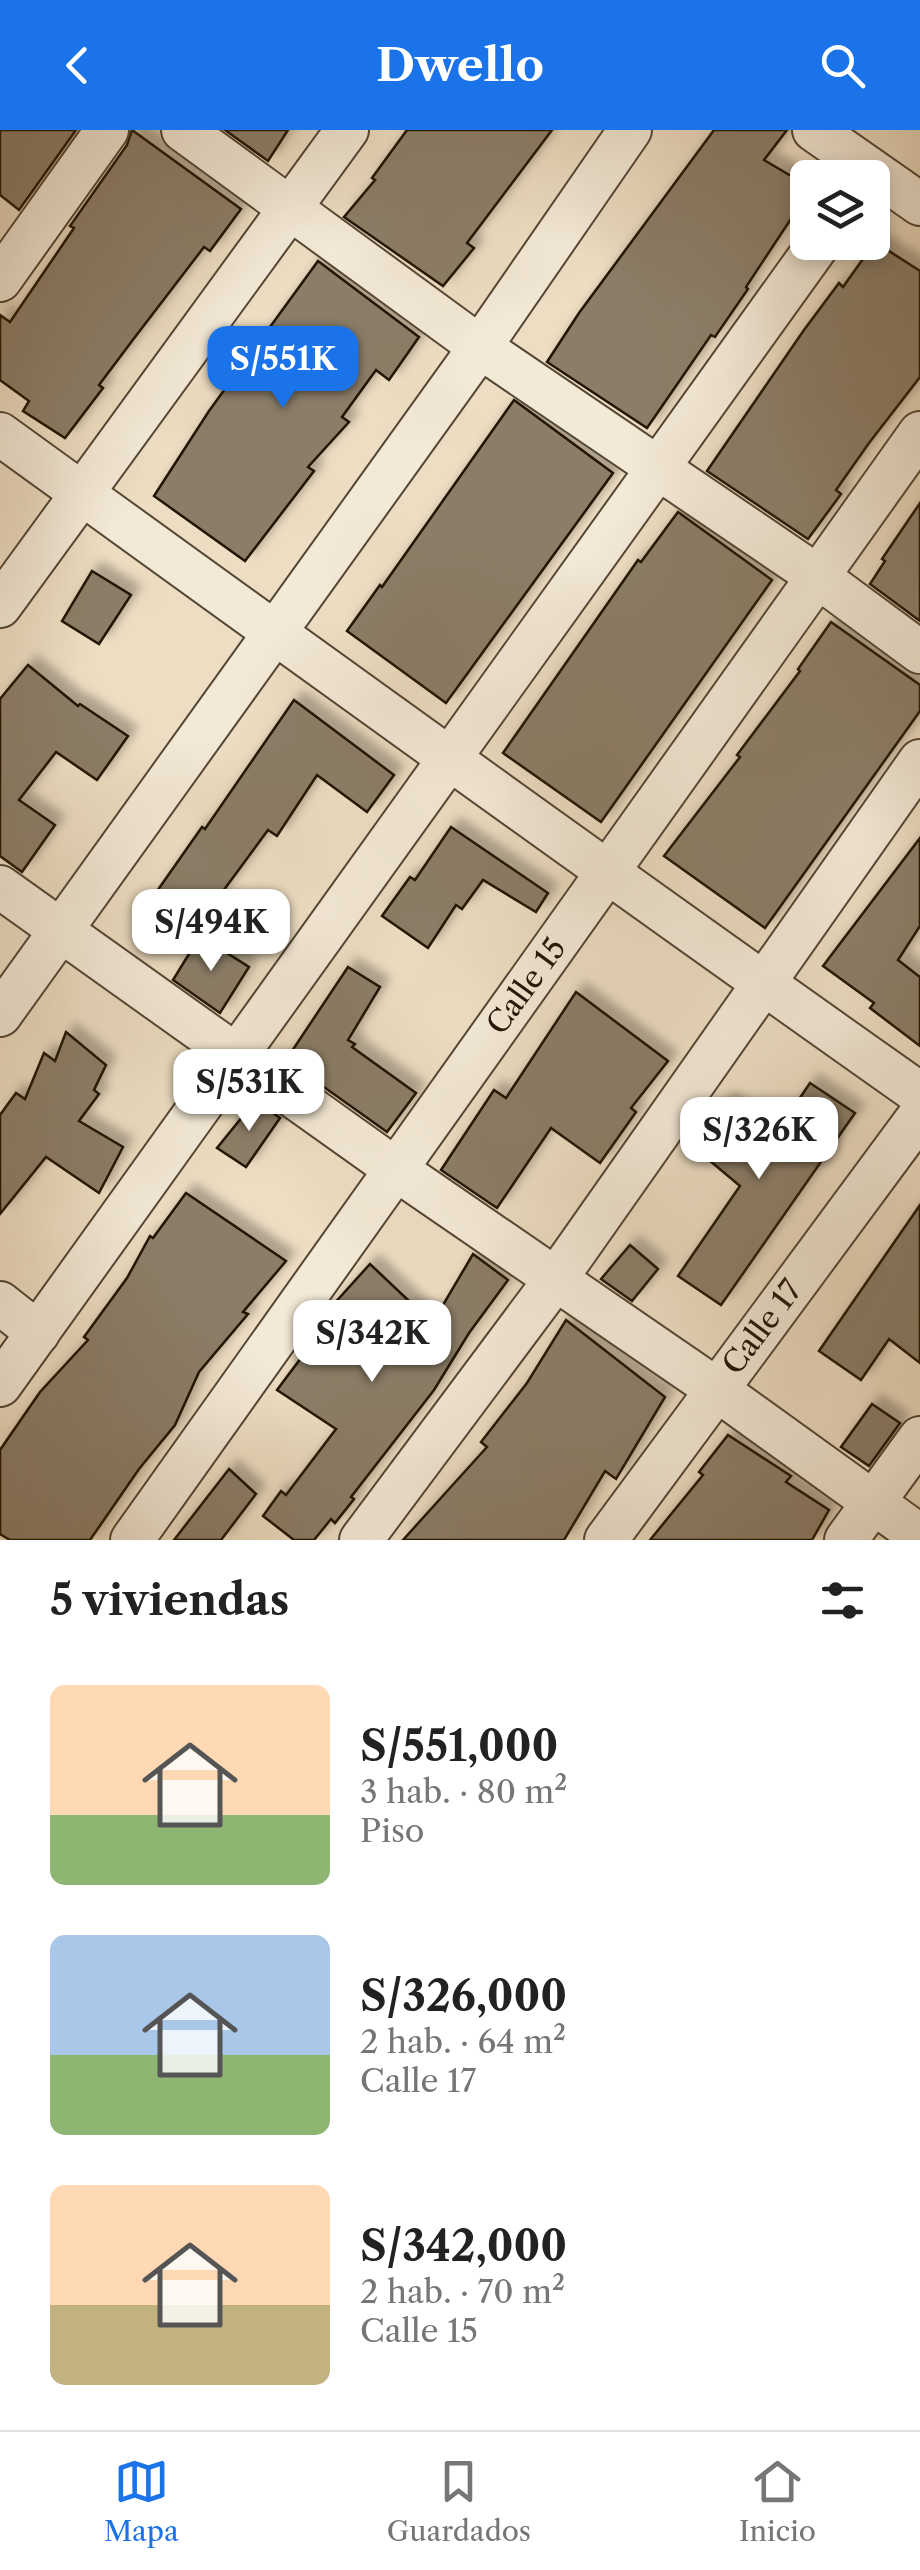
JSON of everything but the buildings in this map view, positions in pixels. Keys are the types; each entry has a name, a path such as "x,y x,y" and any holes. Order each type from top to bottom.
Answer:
{"street":[{"path":"0,280 14,230 107,130"},
{"path":"182,130 480,347 817,576 920,652"},
{"path":"0,606 346,130"},
{"path":"0,1015 480,347 630,130"},
{"path":"814,130 852,160"},
{"path":"890,186 920,204"},
{"path":"0,1385 807,260"},
{"name":"Calle 15","path":"132,1540 920,433"},
{"path":"0,434 272,633 920,1094"},
{"path":"360,1540 556,1280 920,761"},
{"path":"0,887 920,1536"},
{"name":"Calle 17","path":"606,1540 920,1115"},
{"path":"0,1303 38,1333"},
{"path":"846,1540 920,1438"}]}
